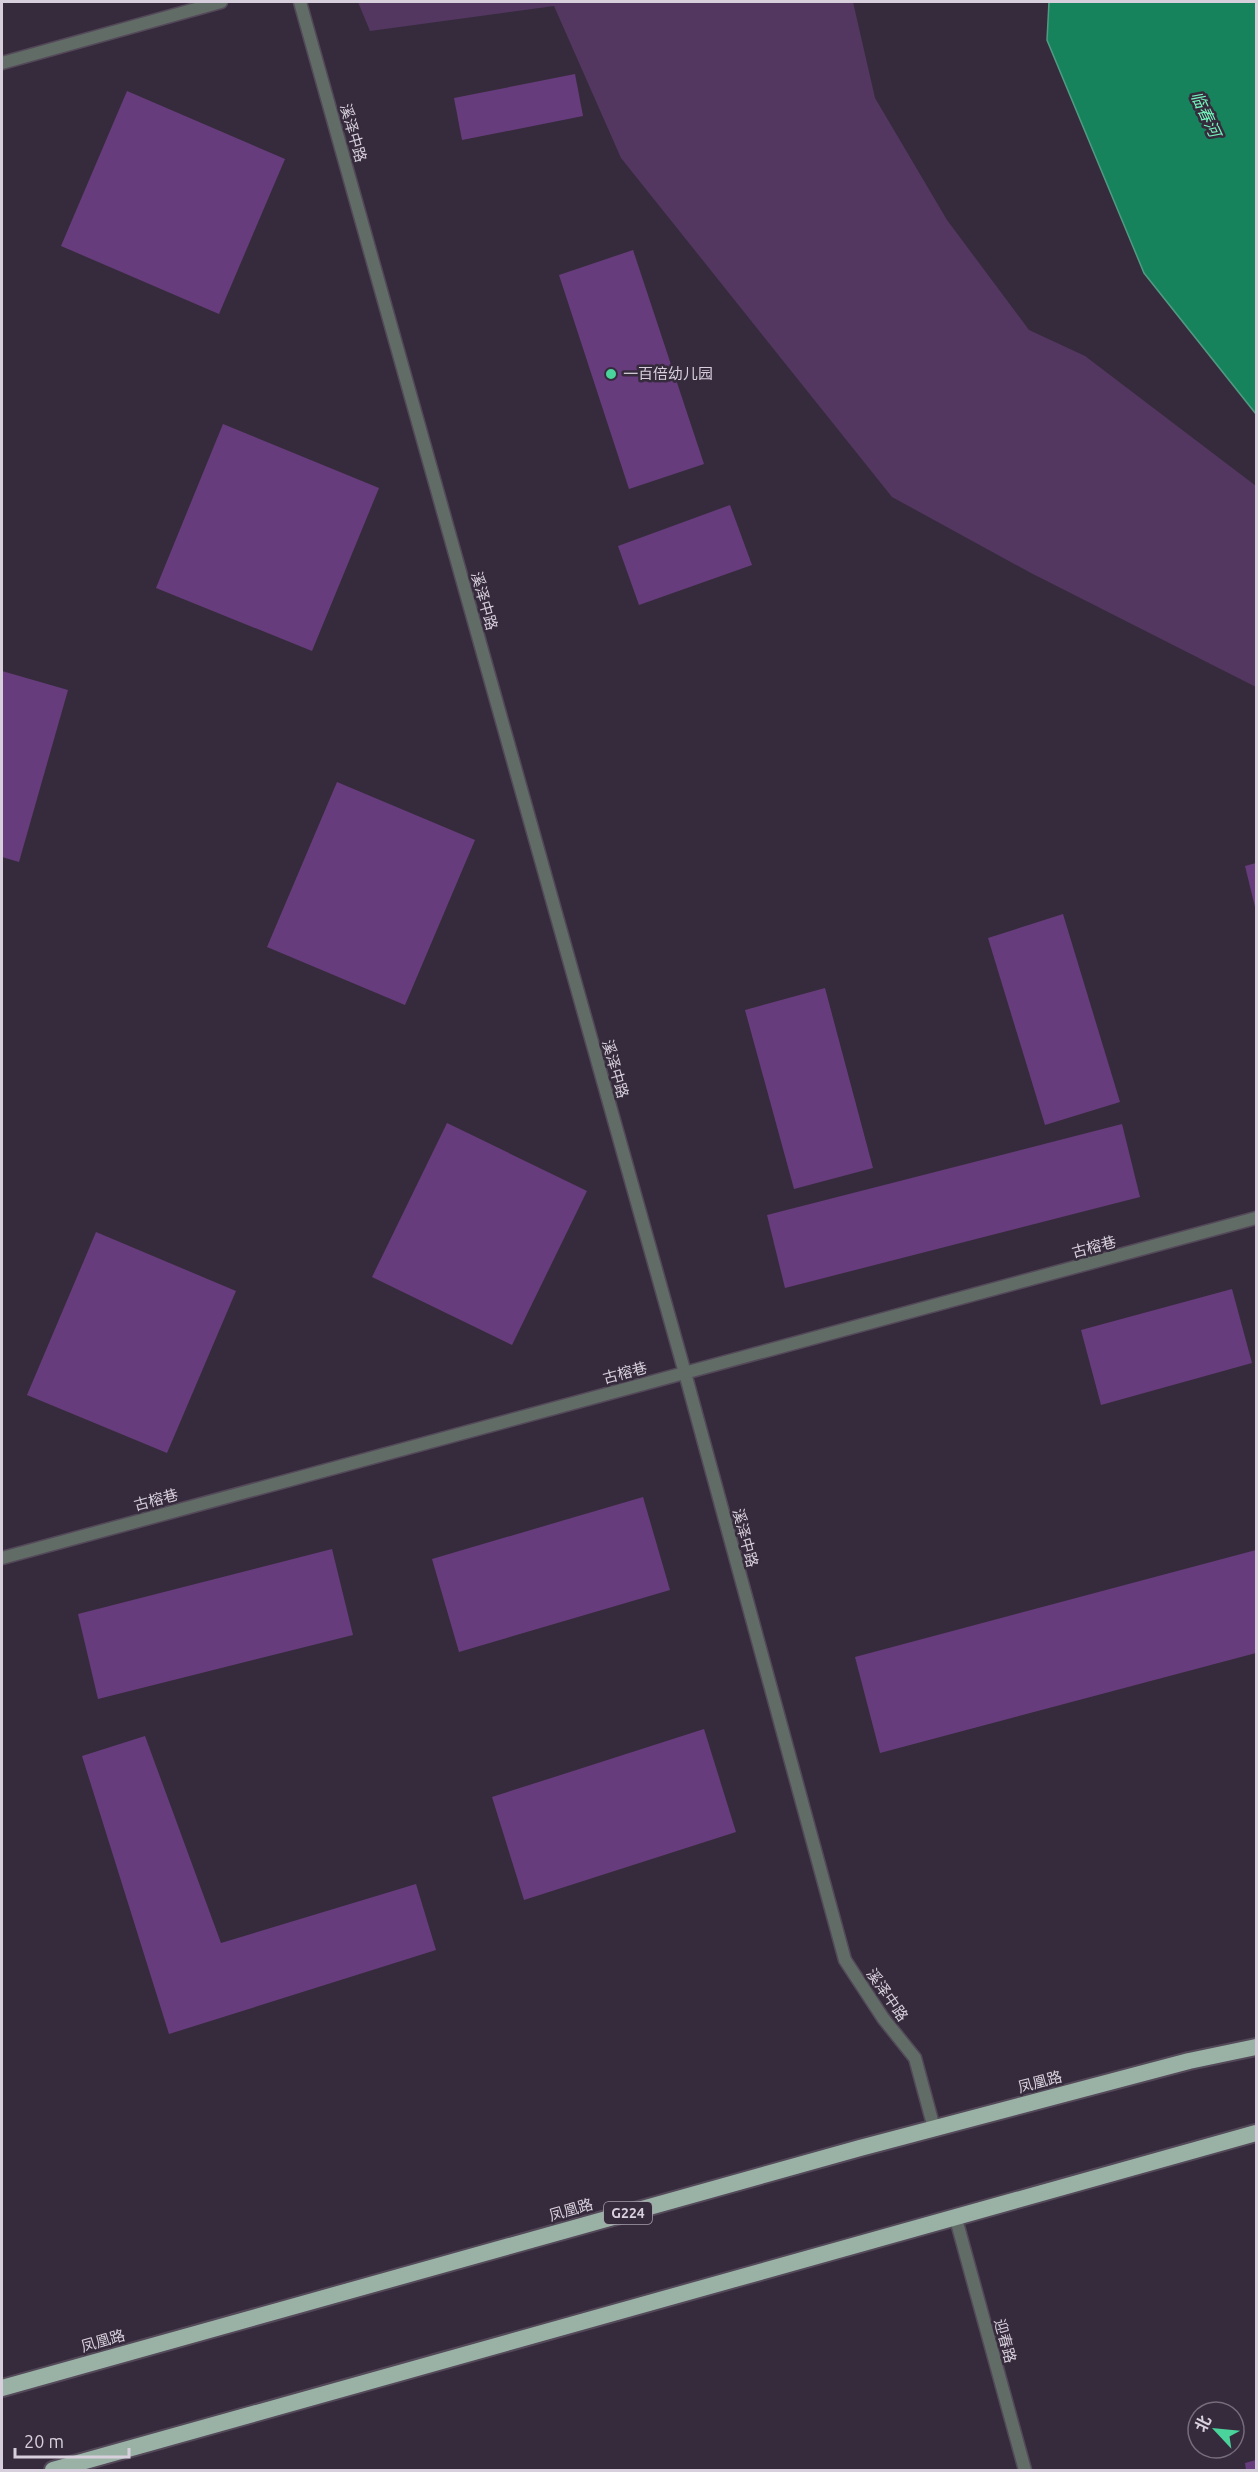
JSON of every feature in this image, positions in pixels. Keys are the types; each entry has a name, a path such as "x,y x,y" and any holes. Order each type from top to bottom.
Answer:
{"highway":[{"name":"凤凰路","path":"2,2388 934,2128 1189,2061 1257,2047"},
{"path":"53,2470 1257,2133"}],"street":[{"path":"2,63 221,2"},
{"name":"溪泽中路","path":"300,2 685,1373 845,1960 883,2018 915,2058 934,2128"},
{"name":"古榕巷","path":"2,1558 1257,1218"},
{"name":"迎春路","path":"956,2219 1025,2470"}],"shaded area":[{"path":"358,2 853,2 875,98 947,220 1029,330 1085,356 1256,486 1256,687 1031,573 892,497 621,158 554,6 370,31"}],"water":[{"name":"临春河","path":"1049,2 1256,2 1256,414 1144,273 1047,40"}],"building":[{"path":"575,74 583,116 462,140 454,98"},
{"path":"127,91 285,159 219,314 61,246"},
{"path":"633,250 704,464 629,489 559,275"},
{"path":"223,424 379,488 312,651 156,588"},
{"path":"730,505 752,565 639,605 618,546"},
{"path":"2,671 68,690 19,862 2,857"},
{"path":"337,782 475,840 405,1005 267,947"},
{"path":"1256,863 1256,911 1245,866"},
{"path":"1063,914 1120,1102 1045,1125 988,938"},
{"path":"825,988 873,1168 794,1189 745,1010"},
{"path":"447,1123 587,1191 512,1345 372,1277"},
{"path":"1122,1124 1140,1197 785,1288 767,1215"},
{"path":"96,1232 236,1291 167,1453 27,1395"},
{"path":"1232,1289 1252,1363 1101,1405 1081,1330"},
{"path":"643,1497 670,1590 459,1652 432,1559"},
{"path":"332,1549 353,1635 98,1699 78,1614"},
{"path":"1256,1550 1256,1653 880,1753 855,1657"},
{"path":"704,1729 736,1832 524,1900 492,1797"},
{"path":"145,1736 221,1943 416,1884 436,1950 169,2034 82,1756"},
{"path":"1256,2460 1256,2470 1246,2470 1245,2463"}],"place":[{"name":"一百倍幼儿园","path":"611,374"}]}
